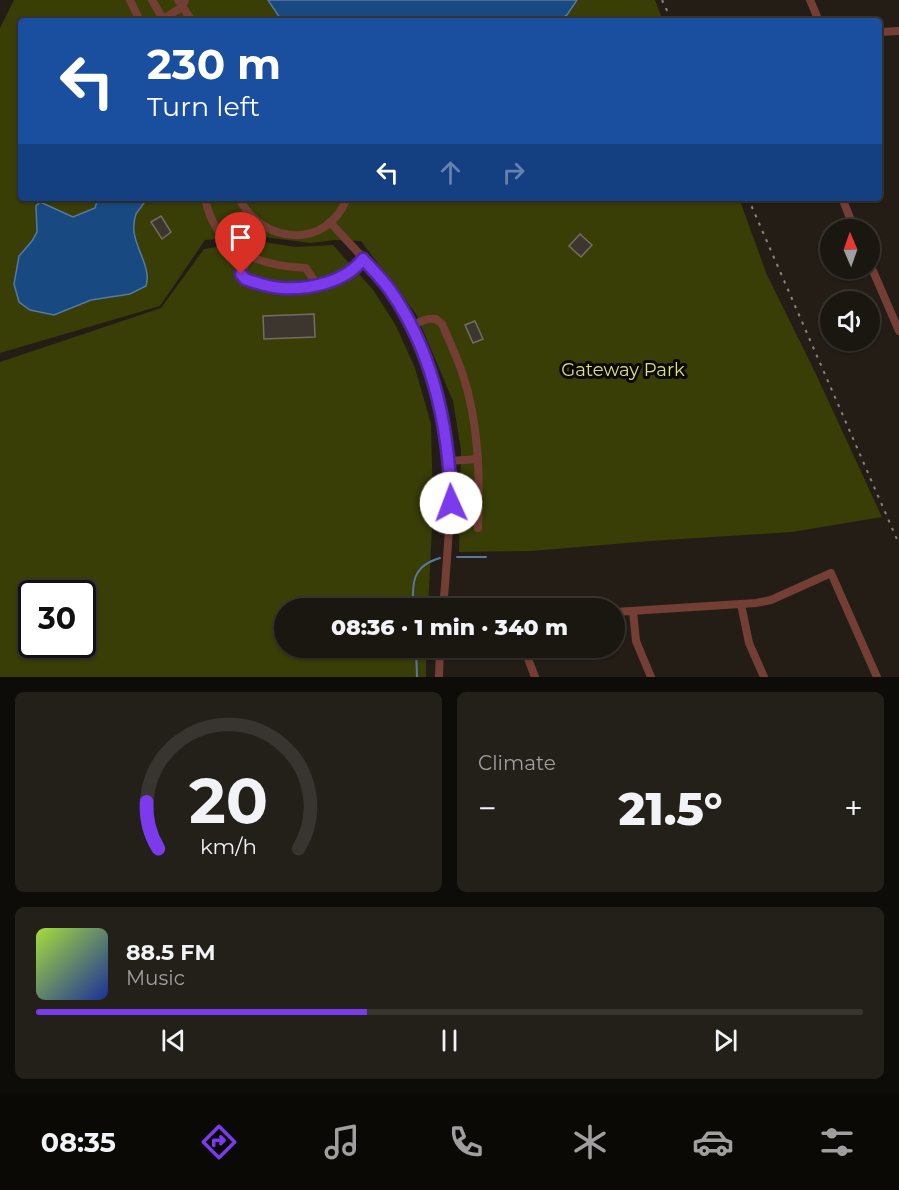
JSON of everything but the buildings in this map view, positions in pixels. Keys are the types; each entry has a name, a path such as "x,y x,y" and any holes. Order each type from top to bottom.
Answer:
{"street":[{"path":"130,0 139,18"},
{"path":"152,0 161,18"},
{"path":"810,0 818,18"},
{"path":"164,18 181,2 190,18"},
{"path":"882,32 899,31"},
{"path":"206,201 208,215 220,235 238,251 280,267 306,268 317,285"},
{"path":"240,201 253,220 264,228 277,234 291,236 318,230 339,213 345,201"},
{"path":"843,201 851,219"},
{"path":"330,222 389,290 411,325 437,392 449,461 451,503 444,598"},
{"path":"249,256 241,274 245,279 281,288 317,285 349,272 363,259"},
{"path":"876,279 899,331"},
{"path":"411,325 428,319 436,319 442,324 462,372 471,402 478,459 478,528"},
{"path":"449,461 478,459"},
{"path":"625,611 771,600 831,573 877,677"},
{"path":"741,604 749,643 764,677"},
{"path":"633,611 636,641 651,677"},
{"path":"439,677 440,658"},
{"path":"527,658 534,677"}],"green space":[{"name":"Gateway Park","path":"14,0 655,0 662,18 18,18 18,201 740,201 767,275 882,517 792,532 532,551 459,552 461,450 453,401 416,314 361,241 335,240 310,243 257,236 205,240 160,306 0,353 0,28"},
{"path":"256,241 296,247 333,245 374,291 396,326 415,368 431,424 433,506 429,598 274,598 274,658 426,658 426,677 0,677 0,362 161,308 204,249"}],"water":[{"path":"268,0 577,0 567,15 562,18 280,18"},
{"path":"97,201 145,201 136,214 134,234 146,269 146,286 130,294 91,300 54,315 30,310 19,302 14,284 19,256 37,232 36,206 40,202 73,217 95,208"}],"waterway":[{"path":"457,557 486,557"},
{"path":"413,598 414,584 419,571 431,561 440,558"},
{"path":"416,658 417,677"}],"railway":[{"path":"662,0 671,18"},
{"path":"749,201 899,544"}],"route":[{"path":"241,274 245,279 259,284 299,288 336,279 349,272 363,259 389,290 411,325 437,392 449,461 451,503"}]}
